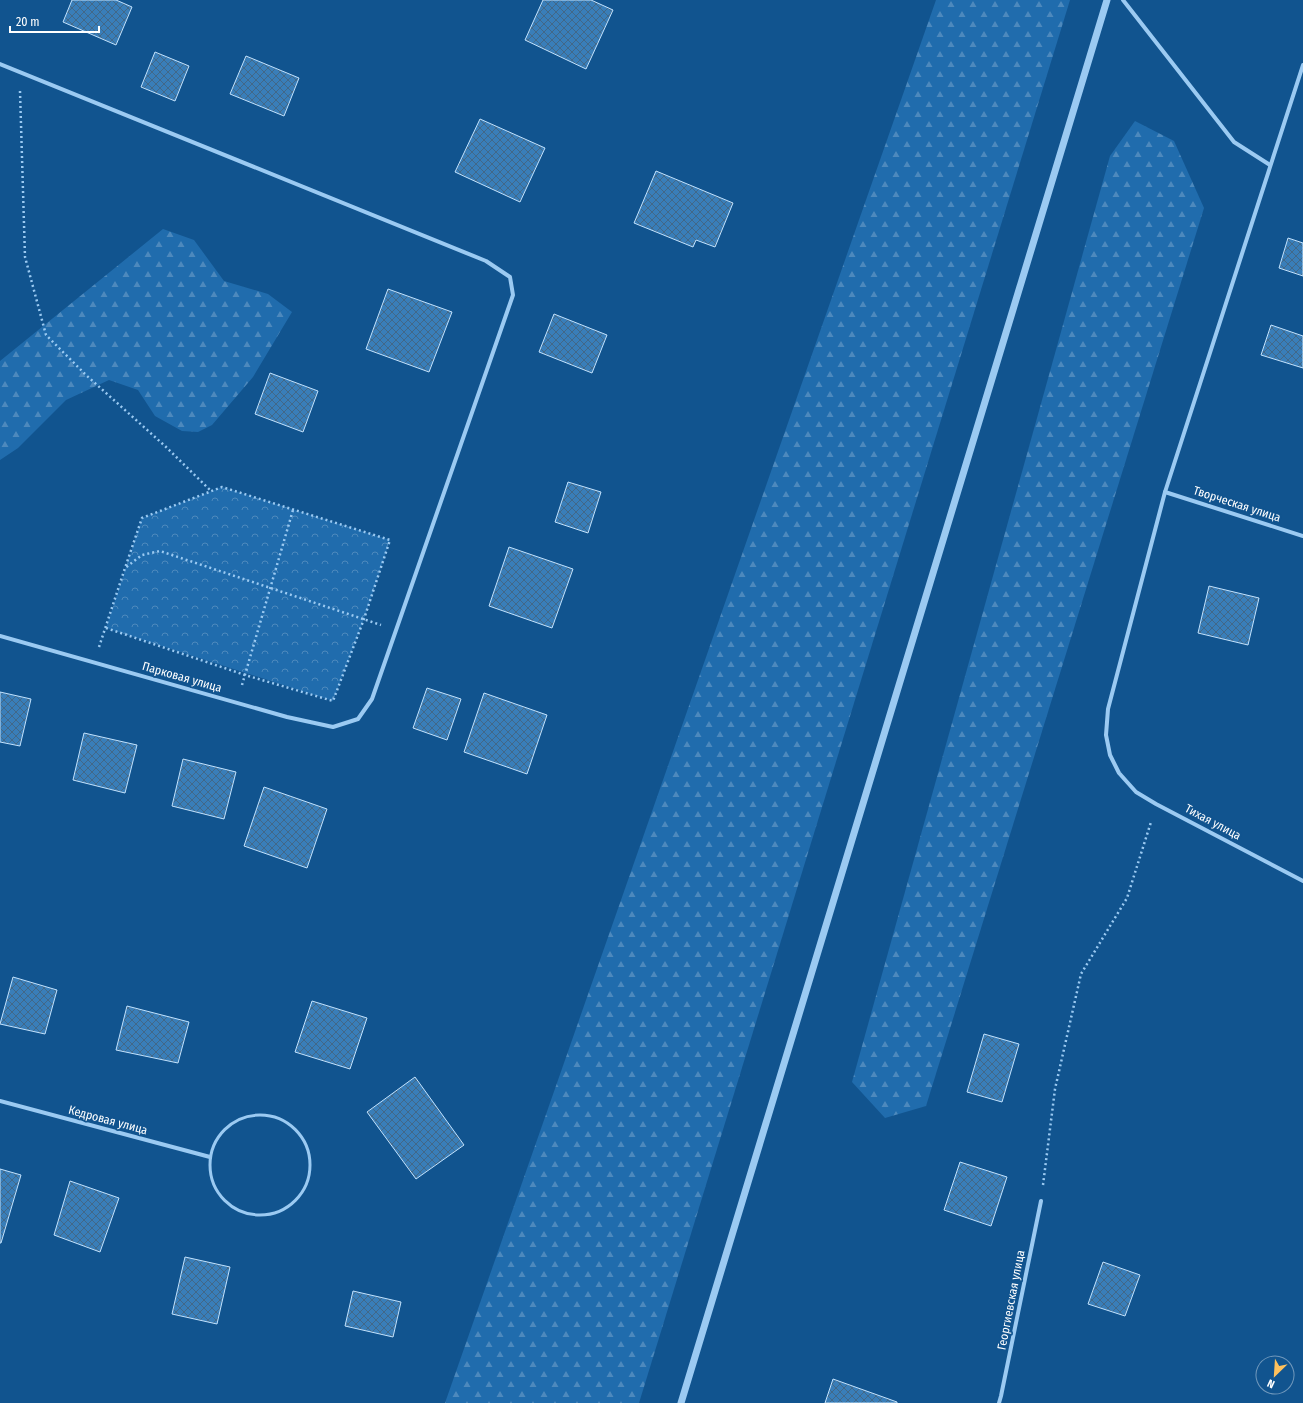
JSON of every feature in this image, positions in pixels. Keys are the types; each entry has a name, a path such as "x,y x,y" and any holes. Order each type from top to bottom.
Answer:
{"street":[{"path":"681,1403 1107,0"},
{"path":"1123,0 1234,142 1270,165"},
{"path":"0,64 486,261 510,277 513,295 396,630"},
{"name":"Тихая улица","path":"1303,65 1165,492 1108,709 1106,734 1110,755 1119,773 1136,792 1303,881"},
{"name":"Творческая улица","path":"1165,492 1303,536"},
{"name":"Парковая улица","path":"0,636 237,703 332,727 358,719 372,699 396,630"},
{"name":"Кедровая улица","path":"0,1102 210,1157"},
{"name":"Георгиевская улица","path":"999,1403 1002,1396 1041,1201"}],"lane":[{"path":"259,1115 276,1117 291,1126 302,1139 309,1155 309,1172 304,1188 295,1200 282,1209 268,1214 252,1214 237,1210 224,1200 215,1188 210,1173 210,1157 216,1141 227,1127 242,1118 259,1115"}],"path":[{"path":"19,72 25,257 46,335 86,375 165,446 210,491"},
{"path":"93,662 106,628 142,518 222,487 390,540 364,619 333,700 245,675 106,628"},
{"path":"237,703 294,510"},
{"path":"126,568 142,555 160,551 396,630"},
{"path":"1041,1201 1055,1089 1081,974 1127,898 1156,804"}],"green space":[{"path":"936,0 1070,0 639,1403 445,1403"},
{"path":"1135,121 1174,141 1204,208 926,1106 885,1118 852,1082 1110,156"},
{"path":"163,229 194,240 224,281 268,294 292,312 253,377 212,425 198,432 182,431 155,416 138,390 109,380 66,400 18,448 0,460 0,361"},
{"path":"222,487 390,540 364,619 333,701 106,628 142,518"}],"building":[{"path":"72,0 116,0 132,7 116,45 63,22"},
{"path":"543,0 591,0 613,10 586,69 525,40"},
{"path":"155,52 189,66 175,101 141,87"},
{"path":"246,56 299,78 284,116 230,94"},
{"path":"480,119 545,148 520,202 455,172"},
{"path":"656,171 733,203 715,247 696,240 693,247 634,223"},
{"path":"1288,238 1303,243 1303,276 1279,268"},
{"path":"388,289 452,312 429,372 366,349"},
{"path":"554,314 607,335 592,373 539,352"},
{"path":"1271,325 1303,336 1303,368 1261,355"},
{"path":"270,373 318,391 303,432 255,414"},
{"path":"568,482 601,492 588,533 555,522"},
{"path":"509,547 573,569 552,628 489,606"},
{"path":"1209,586 1259,598 1248,645 1198,633"},
{"path":"427,688 461,699 447,740 413,728"},
{"path":"0,692 31,699 20,746 0,742"},
{"path":"484,693 547,715 527,774 464,752"},
{"path":"84,733 137,745 125,793 73,780"},
{"path":"183,759 236,772 224,819 172,806"},
{"path":"264,787 327,809 307,868 244,846"},
{"path":"13,977 57,990 45,1034 0,1024"},
{"path":"312,1001 367,1018 350,1069 295,1052"},
{"path":"127,1006 189,1022 178,1063 116,1050"},
{"path":"984,1034 1019,1044 1002,1102 967,1092"},
{"path":"415,1077 464,1145 416,1179 367,1112"},
{"path":"960,1162 1007,1177 991,1226 944,1210"},
{"path":"0,1169 21,1175 1,1243 0,1243"},
{"path":"70,1181 119,1198 100,1252 54,1235"},
{"path":"185,1257 230,1267 217,1324 172,1314"},
{"path":"1103,1262 1140,1275 1125,1316 1088,1304"},
{"path":"353,1291 401,1302 393,1337 345,1326"},
{"path":"833,1379 897,1402 897,1403 825,1403"}]}
